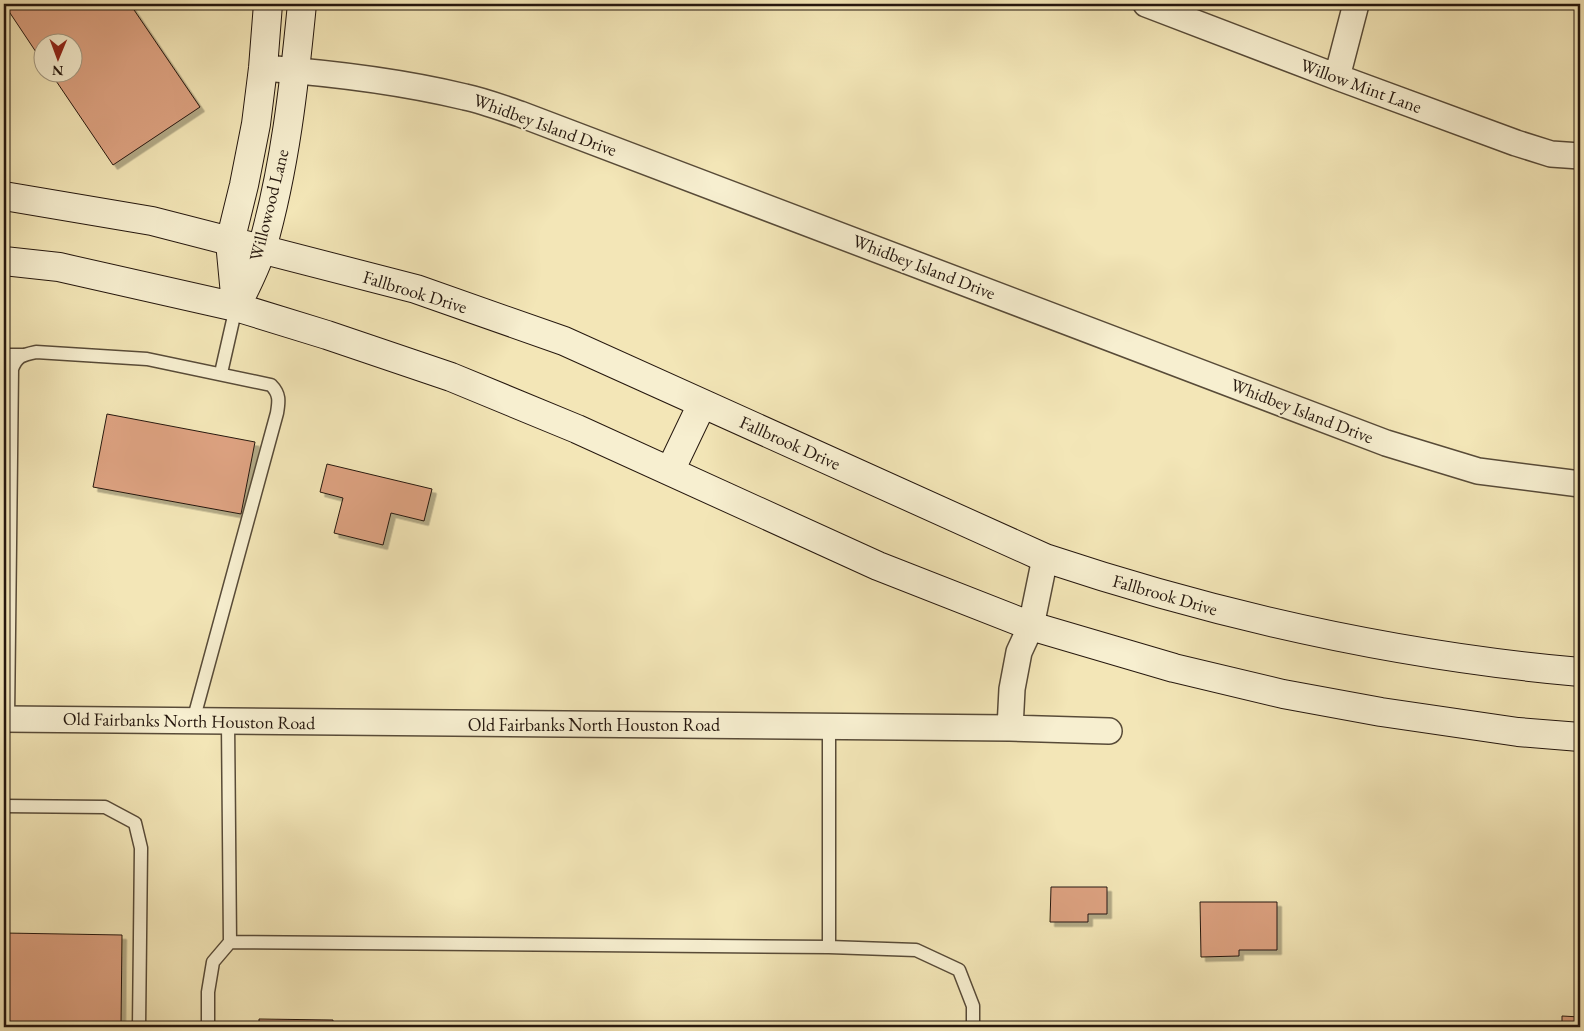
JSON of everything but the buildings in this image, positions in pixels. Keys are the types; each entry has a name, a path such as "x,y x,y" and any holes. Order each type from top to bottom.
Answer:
{"main road":[{"name":"Willowood Lane","path":"236,307 230,242 256,124 268,4"},
{"name":"Willowood Lane","path":"236,307 262,250 276,192 288,129 302,4"},
{"name":"Fallbrook Drive","path":"4,196 152,221 416,289 564,341 1046,558 1115,581 1235,614 1341,637 1511,666 1580,672"},
{"path":"4,261 59,267 236,307 327,335 451,377 577,429 878,566 1030,626 1174,668 1283,694 1381,712 1518,732 1580,737"},
{"path":"670,471 702,404"}],"street":[{"name":"Willow Mint Lane","path":"1146,4 1516,143 1551,154 1580,156"},
{"path":"1337,77 1356,4"},
{"name":"Whidbey Island Drive","path":"263,68 356,77 456,95 520,114 1386,443 1478,472 1580,484"},
{"path":"1010,728 1012,689 1019,652 1030,626 1046,558"},
{"name":"Old Fairbanks North Houston Road","path":"6,720 1109,730"}],"lane":[{"path":"221,373 236,307"},
{"path":"4,355 23,355 36,352 147,359 271,385 277,391 279,400 277,413 193,721"},
{"path":"6,720 12,369 15,360 23,355"},
{"path":"208,1027 208,992 213,962 230,942 228,722"},
{"path":"829,726 829,947"},
{"path":"4,806 105,807 135,823 141,848 139,1027"},
{"path":"230,942 829,947 916,950 959,970 973,1006 973,1027"}]}
